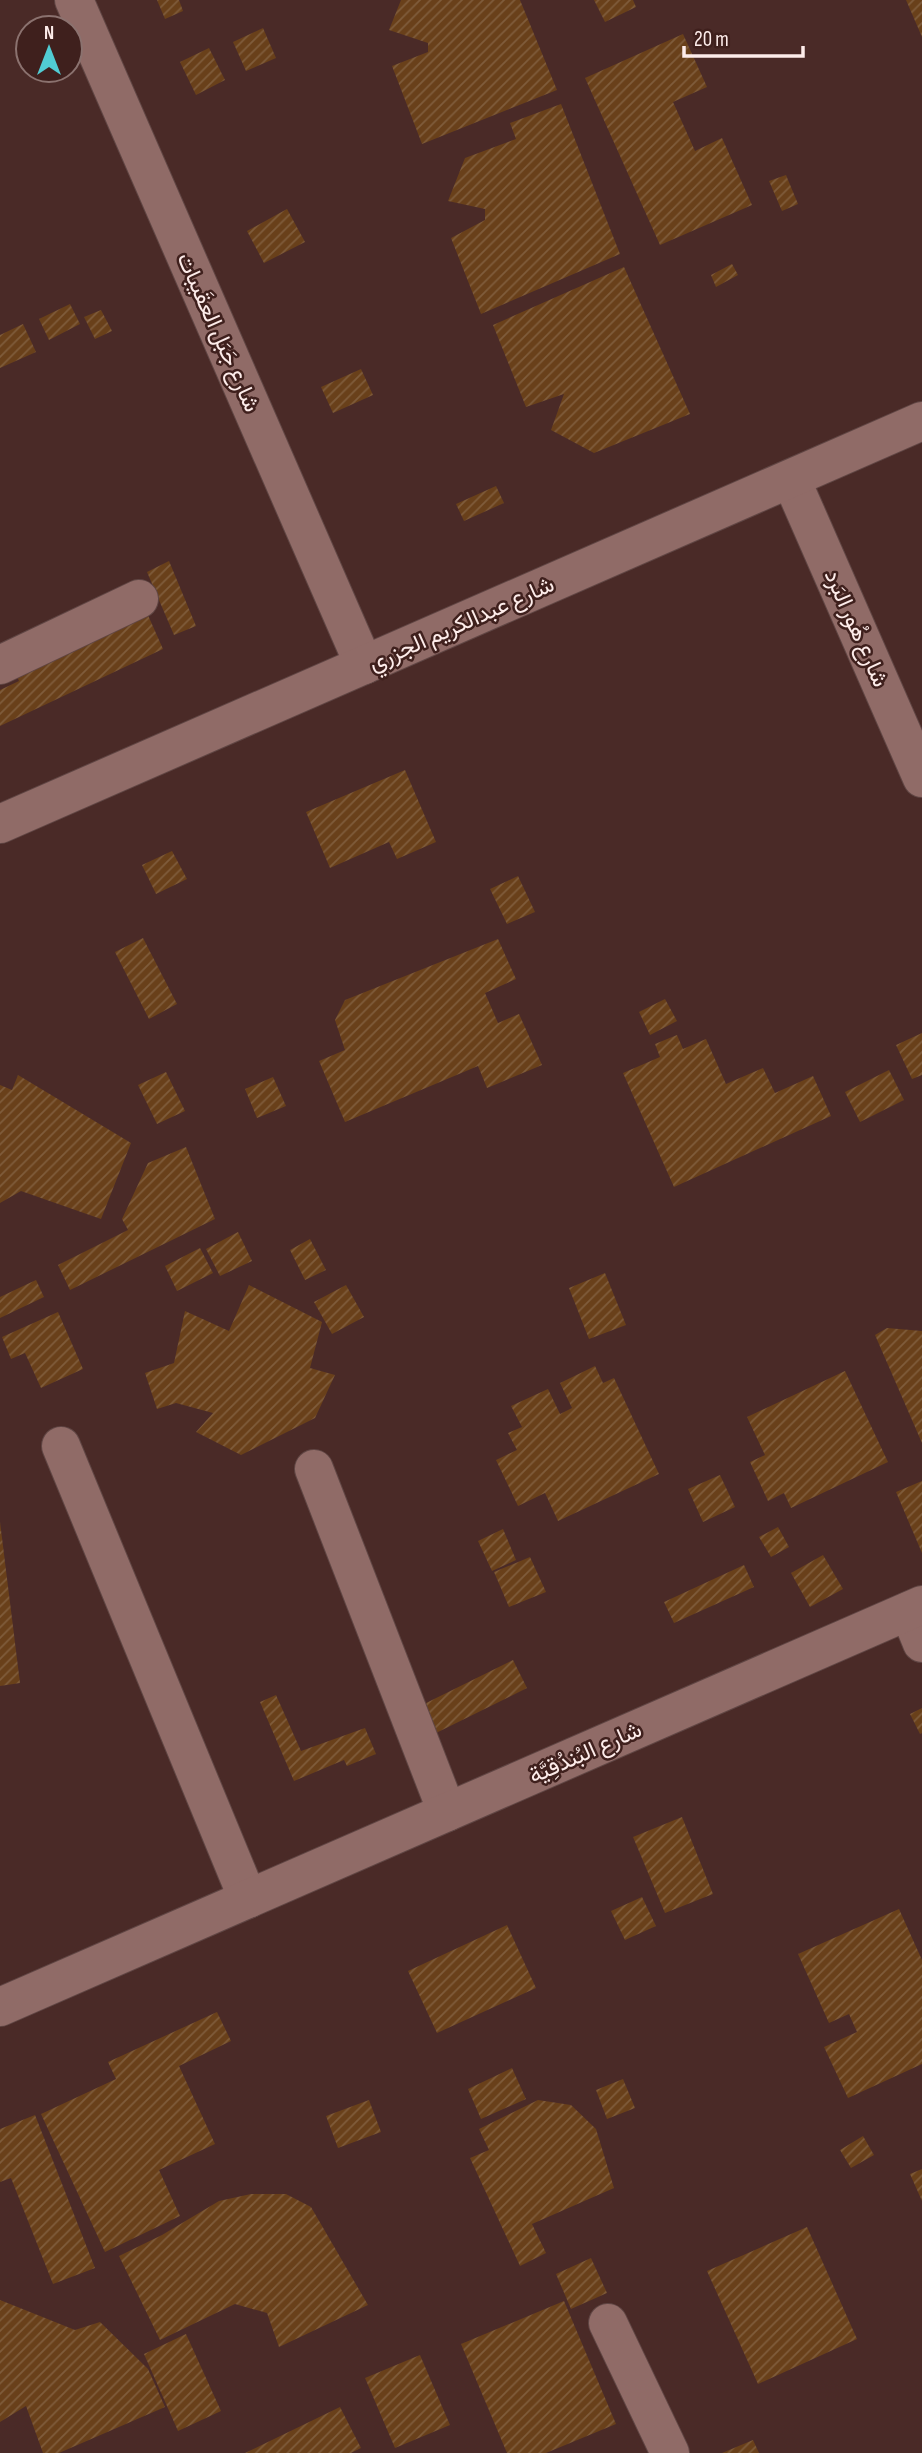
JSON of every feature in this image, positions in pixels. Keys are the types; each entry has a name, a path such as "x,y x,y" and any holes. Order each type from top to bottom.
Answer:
{"street":[{"name":"شارع جَبَل العقَيبات","path":"74,0 364,665"},
{"name":"شارع عبدالكريم الجزري","path":"1,821 922,421"},
{"name":"شارع هُور البَرد","path":"791,479 922,778"},
{"path":"0,665 139,599"},
{"path":"61,1446 247,1899"},
{"path":"314,1469 447,1812"},
{"name":"شارع البُندُقِيَّة","path":"0,2007 447,1812 918,1619"},
{"path":"608,2323 670,2453"}],"building":[{"path":"157,0 179,0 183,11 165,19"},
{"path":"401,0 520,0 557,90 422,144 392,66 428,52 428,43 389,30"},
{"path":"594,0 633,0 636,7 605,22"},
{"path":"906,0 922,0 922,37"},
{"path":"263,28 276,58 246,71 233,42"},
{"path":"683,34 707,87 673,102 695,151 722,138 752,205 660,245 585,78"},
{"path":"209,48 225,80 196,95 180,62"},
{"path":"561,104 620,254 481,314 451,238 485,220 485,209 448,201 465,158 516,139 510,123"},
{"path":"786,175 798,204 782,211 769,181"},
{"path":"287,209 305,242 264,263 247,231"},
{"path":"732,264 738,275 716,287 711,275"},
{"path":"624,267 690,414 594,453 551,430 564,394 526,407 493,325"},
{"path":"70,304 80,324 49,340 39,319"},
{"path":"101,310 112,331 95,339 84,317"},
{"path":"23,324 36,352 0,368 0,335"},
{"path":"361,369 373,395 333,413 321,387"},
{"path":"496,486 504,503 464,521 456,504"},
{"path":"169,561 196,626 174,635 147,572"},
{"path":"147,613 163,649 0,726 0,690 19,681 16,674"},
{"path":"405,770 436,842 397,859 389,842 330,868 306,812"},
{"path":"172,851 187,879 156,894 142,865"},
{"path":"518,876 535,912 507,924 490,889"},
{"path":"143,938 177,1004 149,1019 115,952"},
{"path":"498,939 516,979 485,993 498,1023 519,1014 542,1065 487,1088 478,1066 345,1122 319,1061 345,1050 335,1020 345,1000"},
{"path":"665,999 677,1021 650,1035 639,1012"},
{"path":"922,1033 922,1075 912,1079 896,1045"},
{"path":"677,1035 683,1049 706,1039 726,1084 763,1068 775,1093 813,1076 831,1116 674,1187 623,1073 660,1057 655,1044"},
{"path":"889,1070 904,1100 860,1122 845,1092"},
{"path":"166,1072 185,1111 157,1124 138,1085"},
{"path":"18,1075 131,1143 101,1219 21,1191 0,1203 0,1085 12,1090"},
{"path":"273,1077 286,1106 257,1118 245,1089"},
{"path":"186,1147 215,1219 70,1290 58,1265 128,1230 122,1219 148,1163"},
{"path":"238,1232 252,1261 220,1276 206,1249"},
{"path":"310,1239 326,1270 305,1280 290,1250"},
{"path":"200,1248 213,1273 177,1291 165,1266"},
{"path":"605,1273 626,1325 589,1339 569,1288"},
{"path":"36,1280 44,1297 0,1318 0,1297"},
{"path":"249,1285 322,1322 310,1368 335,1375 315,1418 241,1455 196,1432 213,1413 176,1403 157,1409 145,1373 174,1363 185,1311 229,1331"},
{"path":"346,1285 364,1317 332,1334 314,1302"},
{"path":"58,1312 83,1369 41,1388 25,1353 11,1359 2,1337"},
{"path":"887,1328 922,1331 922,1443 875,1335"},
{"path":"595,1366 603,1383 614,1378 659,1474 558,1521 545,1493 518,1506 496,1460 517,1450 508,1433 522,1427 511,1406 548,1389 560,1414 572,1408 560,1383"},
{"path":"845,1371 888,1462 791,1508 784,1493 768,1501 750,1462 765,1455 747,1417"},
{"path":"720,1475 735,1507 703,1522 688,1489"},
{"path":"922,1481 922,1553 896,1492"},
{"path":"0,1522 20,1683 0,1686"},
{"path":"778,1527 789,1547 771,1557 759,1537"},
{"path":"503,1529 516,1560 492,1571 478,1541"},
{"path":"823,1555 843,1589 810,1607 791,1573"},
{"path":"530,1557 546,1592 509,1607 494,1572"},
{"path":"744,1565 754,1587 674,1623 664,1602"},
{"path":"513,1660 527,1688 434,1734 420,1706"},
{"path":"276,1695 301,1751 365,1728 376,1754 347,1766 344,1760 294,1781 260,1702"},
{"path":"922,1708 922,1733 920,1734 910,1714"},
{"path":"682,1817 713,1894 665,1913 633,1837"},
{"path":"642,1897 656,1926 625,1940 611,1911"},
{"path":"899,1909 922,1960 922,2064 848,2098 824,2047 857,2032 849,2014 829,2023 798,1954"},
{"path":"507,1925 536,1988 437,2033 408,1971"},
{"path":"217,2012 231,2041 179,2066 215,2144 159,2170 180,2216 105,2252 41,2114 116,2079 108,2062"},
{"path":"512,2068 526,2099 481,2119 468,2089"},
{"path":"623,2079 635,2108 607,2119 596,2090"},
{"path":"369,2100 381,2132 338,2148 326,2116"},
{"path":"538,2100 571,2105 596,2129 614,2188 532,2224 546,2253 520,2266 470,2158 489,2150 479,2129"},
{"path":"35,2115 95,2268 53,2284 11,2178 0,2182 0,2129"},
{"path":"863,2136 874,2155 851,2168 840,2150"},
{"path":"922,2169 922,2201 910,2174"},
{"path":"251,2194 286,2194 311,2207 368,2305 279,2347 267,2313 235,2304 160,2340 119,2256 162,2235 219,2201"},
{"path":"807,2227 857,2339 758,2384 707,2271"},
{"path":"591,2258 607,2293 571,2309 556,2274"},
{"path":"0,2300 75,2330 100,2322 148,2369 165,2407 59,2453 43,2453 26,2406 0,2422"},
{"path":"564,2301 616,2424 546,2453 507,2453 461,2344"},
{"path":"186,2334 221,2411 178,2431 144,2354"},
{"path":"420,2355 450,2425 395,2448 365,2378"},
{"path":"340,2407 361,2448 351,2453 245,2453"},
{"path":"753,2440 759,2453 722,2453"}]}
